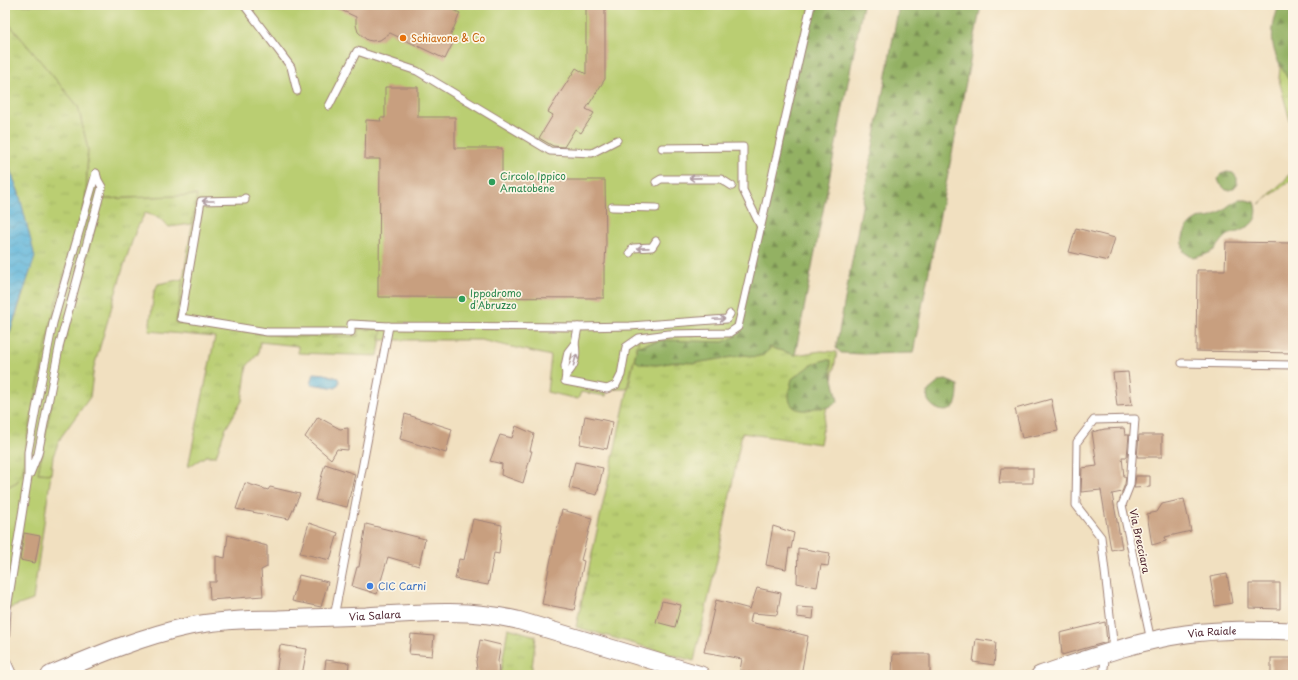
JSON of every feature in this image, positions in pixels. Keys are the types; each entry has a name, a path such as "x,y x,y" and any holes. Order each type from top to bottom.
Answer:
{"street":[{"name":"Via Salara","path":"50,675 102,654 156,635 191,626 236,620 461,613 501,616 701,675"},
{"name":"Via Raiale","path":"1110,652 1133,645 1186,634 1239,630 1293,631"},
{"path":"1040,675 1110,652"}],"lane":[{"path":"244,5 291,67 297,91"},
{"path":"578,327 574,343 568,352 565,366 565,381 607,388 616,385 621,375 626,347 639,338 669,334 729,333 738,327 811,5"},
{"path":"329,106 358,51 417,71 550,151 592,153 617,140"},
{"path":"662,148 743,147 743,190 760,225"},
{"path":"5,647 7,608 28,478 28,452 53,323 96,173 102,187 60,343 38,454 28,478"},
{"path":"656,182 661,179 721,179 732,186"},
{"path":"245,198 245,200 201,201 181,318 268,332 351,332 351,324 389,326 630,326 727,319 730,314"},
{"path":"612,207 656,208"},
{"path":"630,253 633,248 652,247 656,241"},
{"path":"334,617 389,326"},
{"path":"1182,363 1293,365"},
{"name":"Via Brecciara","path":"1110,652 1101,537 1076,505 1077,442 1094,420 1134,419 1130,485 1122,505 1151,641"},
{"path":"1103,675 1110,652"},
{"path":"5,657 13,675"}],"green space":[{"name":"Ippodromo d'Abruzzo","path":"5,5 811,5 738,327 729,333 639,338 627,389 607,389 606,396 581,392 578,399 547,392 551,356 481,340 380,340 382,329 359,329 358,336 295,337 176,323 197,195 102,199 62,348 38,473 51,474 33,600 5,610 5,488 17,482 23,472 27,439 52,318 86,199 88,149 78,106 5,19"},
{"path":"811,5 863,5 795,355 769,347 770,349 763,355 755,357 745,355 695,363 676,362 657,365 641,364 634,360 637,346 664,340 723,342 737,336 729,333"},
{"path":"899,5 981,5 913,353 841,353 836,348"},
{"path":"1279,5 1293,5 1293,87 1276,57 1272,39 1275,18"},
{"path":"5,19 78,106 88,149 86,199 27,439 23,472 17,482 6,488 5,344 23,294 19,193 5,157"},
{"path":"1280,65 1293,87 1293,132 1279,80"},
{"path":"1293,170 1293,179 1259,204 1284,181"},
{"path":"1227,172 1233,173 1237,178 1237,184 1231,190 1226,190 1220,184 1218,179 1221,174"},
{"path":"197,195 192,224 169,227 158,217 145,213 136,230 124,265 94,367 90,397 61,437 53,456 51,474 38,473 62,348 102,199"},
{"path":"1239,200 1255,202 1257,212 1255,220 1249,226 1239,232 1228,235 1213,251 1207,254 1193,258 1184,252 1182,243 1188,226 1198,219 1210,218 1216,215"},
{"path":"183,279 176,323 358,336 358,329 382,329 378,356 298,353 298,346 260,342 258,354 247,366 242,401 225,430 216,456 206,456 188,467 215,337 149,331 154,292 158,284"},
{"path":"729,333 795,355 821,351 837,352 820,444 742,433 719,552 694,661 576,627 639,338"},
{"path":"825,360 831,360 831,370 838,401 828,407 808,410 797,409 790,403 789,399 792,379 811,365"},
{"path":"946,380 958,385 958,393 955,405 949,410 945,411 937,409 930,404 928,400 928,391 940,381"},
{"path":"508,628 536,636 531,675 500,675"}],"water":[{"path":"5,157 19,193 35,257 5,344"},
{"path":"314,373 325,374 338,378 338,385 336,388 311,384"}],"building":[{"path":"330,5 442,5 460,13 450,37 455,39 445,59 390,33 380,40 367,40 358,32 356,17"},
{"path":"586,5 605,5 605,79 586,109 594,113 581,133 575,129 564,147 553,146 539,138 553,115 548,112 576,68 586,74"},
{"name":"Circolo Ippico Amatobene","path":"385,87 418,87 418,117 455,117 455,148 502,148 502,180 605,180 606,243 604,264 604,298 378,297 380,159 365,159 366,120 381,121 380,118 385,118"},
{"path":"1076,228 1115,238 1108,261 1069,252"},
{"path":"1226,242 1293,243 1293,353 1196,351 1197,270 1225,270"},
{"path":"1128,372 1132,405 1117,406 1113,373"},
{"path":"1051,399 1058,431 1022,438 1015,409"},
{"path":"405,414 452,429 446,453 400,439"},
{"path":"585,416 613,422 607,449 580,444"},
{"path":"318,417 340,429 348,428 348,450 337,449 331,459 305,437"},
{"path":"516,426 534,434 530,451 532,451 523,483 501,475 502,464 490,461 500,435 512,438"},
{"path":"1124,428 1125,435 1129,435 1127,457 1122,457 1124,477 1126,477 1125,484 1122,492 1112,494 1122,548 1111,550 1101,490 1081,492 1082,468 1097,466 1092,432 1105,429"},
{"path":"1139,435 1162,435 1162,457 1137,457"},
{"path":"575,462 603,468 597,495 569,488"},
{"path":"325,464 355,474 347,507 315,500"},
{"path":"1001,468 1033,468 1033,483 999,483"},
{"path":"1136,476 1150,476 1150,487 1134,488"},
{"path":"245,483 268,490 270,487 300,494 289,519 236,509"},
{"path":"1184,499 1191,531 1165,537 1166,541 1152,545 1147,514 1157,512 1162,504"},
{"path":"562,510 592,518 581,560 584,561 574,610 542,604"},
{"path":"473,519 502,525 499,554 494,553 488,585 455,579 459,559 464,560"},
{"path":"309,523 338,533 330,560 300,553"},
{"path":"366,524 425,539 419,566 388,557 377,594 352,586 357,567 359,567"},
{"path":"773,526 794,533 791,549 789,548 786,569 766,565"},
{"path":"24,533 40,536 35,563 20,560"},
{"path":"228,535 267,546 267,567 261,570 263,596 210,600 209,582 216,582 216,556 225,558"},
{"path":"798,548 830,553 828,566 821,565 817,587 797,583"},
{"path":"1227,574 1232,603 1215,606 1210,577"},
{"path":"299,575 328,582 321,607 292,601"},
{"path":"1249,583 1280,583 1280,609 1249,608"},
{"path":"757,588 781,593 777,615 752,613 750,622 808,636 801,675 783,675 767,671 766,675 761,675 740,670 742,659 704,652 716,600 750,609"},
{"path":"662,601 681,605 675,627 656,622"},
{"path":"797,607 814,608 813,619 797,617"},
{"path":"1105,622 1107,642 1062,655 1060,633"},
{"path":"411,634 434,636 432,656 409,654"},
{"path":"976,639 996,642 994,665 973,662"},
{"path":"480,640 501,645 498,661 499,675 478,675 476,662"},
{"path":"280,645 307,649 302,675 276,675"},
{"path":"893,654 930,654 930,675 892,675"},
{"path":"1271,658 1293,658 1293,675 1271,675"},
{"path":"326,660 349,663 348,675 324,675"}],"place":[{"name":"Schiavone & Co","path":"403,38"},
{"name":"Circolo Ippico Amatobene","path":"492,182"},
{"name":"Ippodromo d'Abruzzo","path":"462,299"},
{"name":"CIC Carni","path":"370,586"}]}
